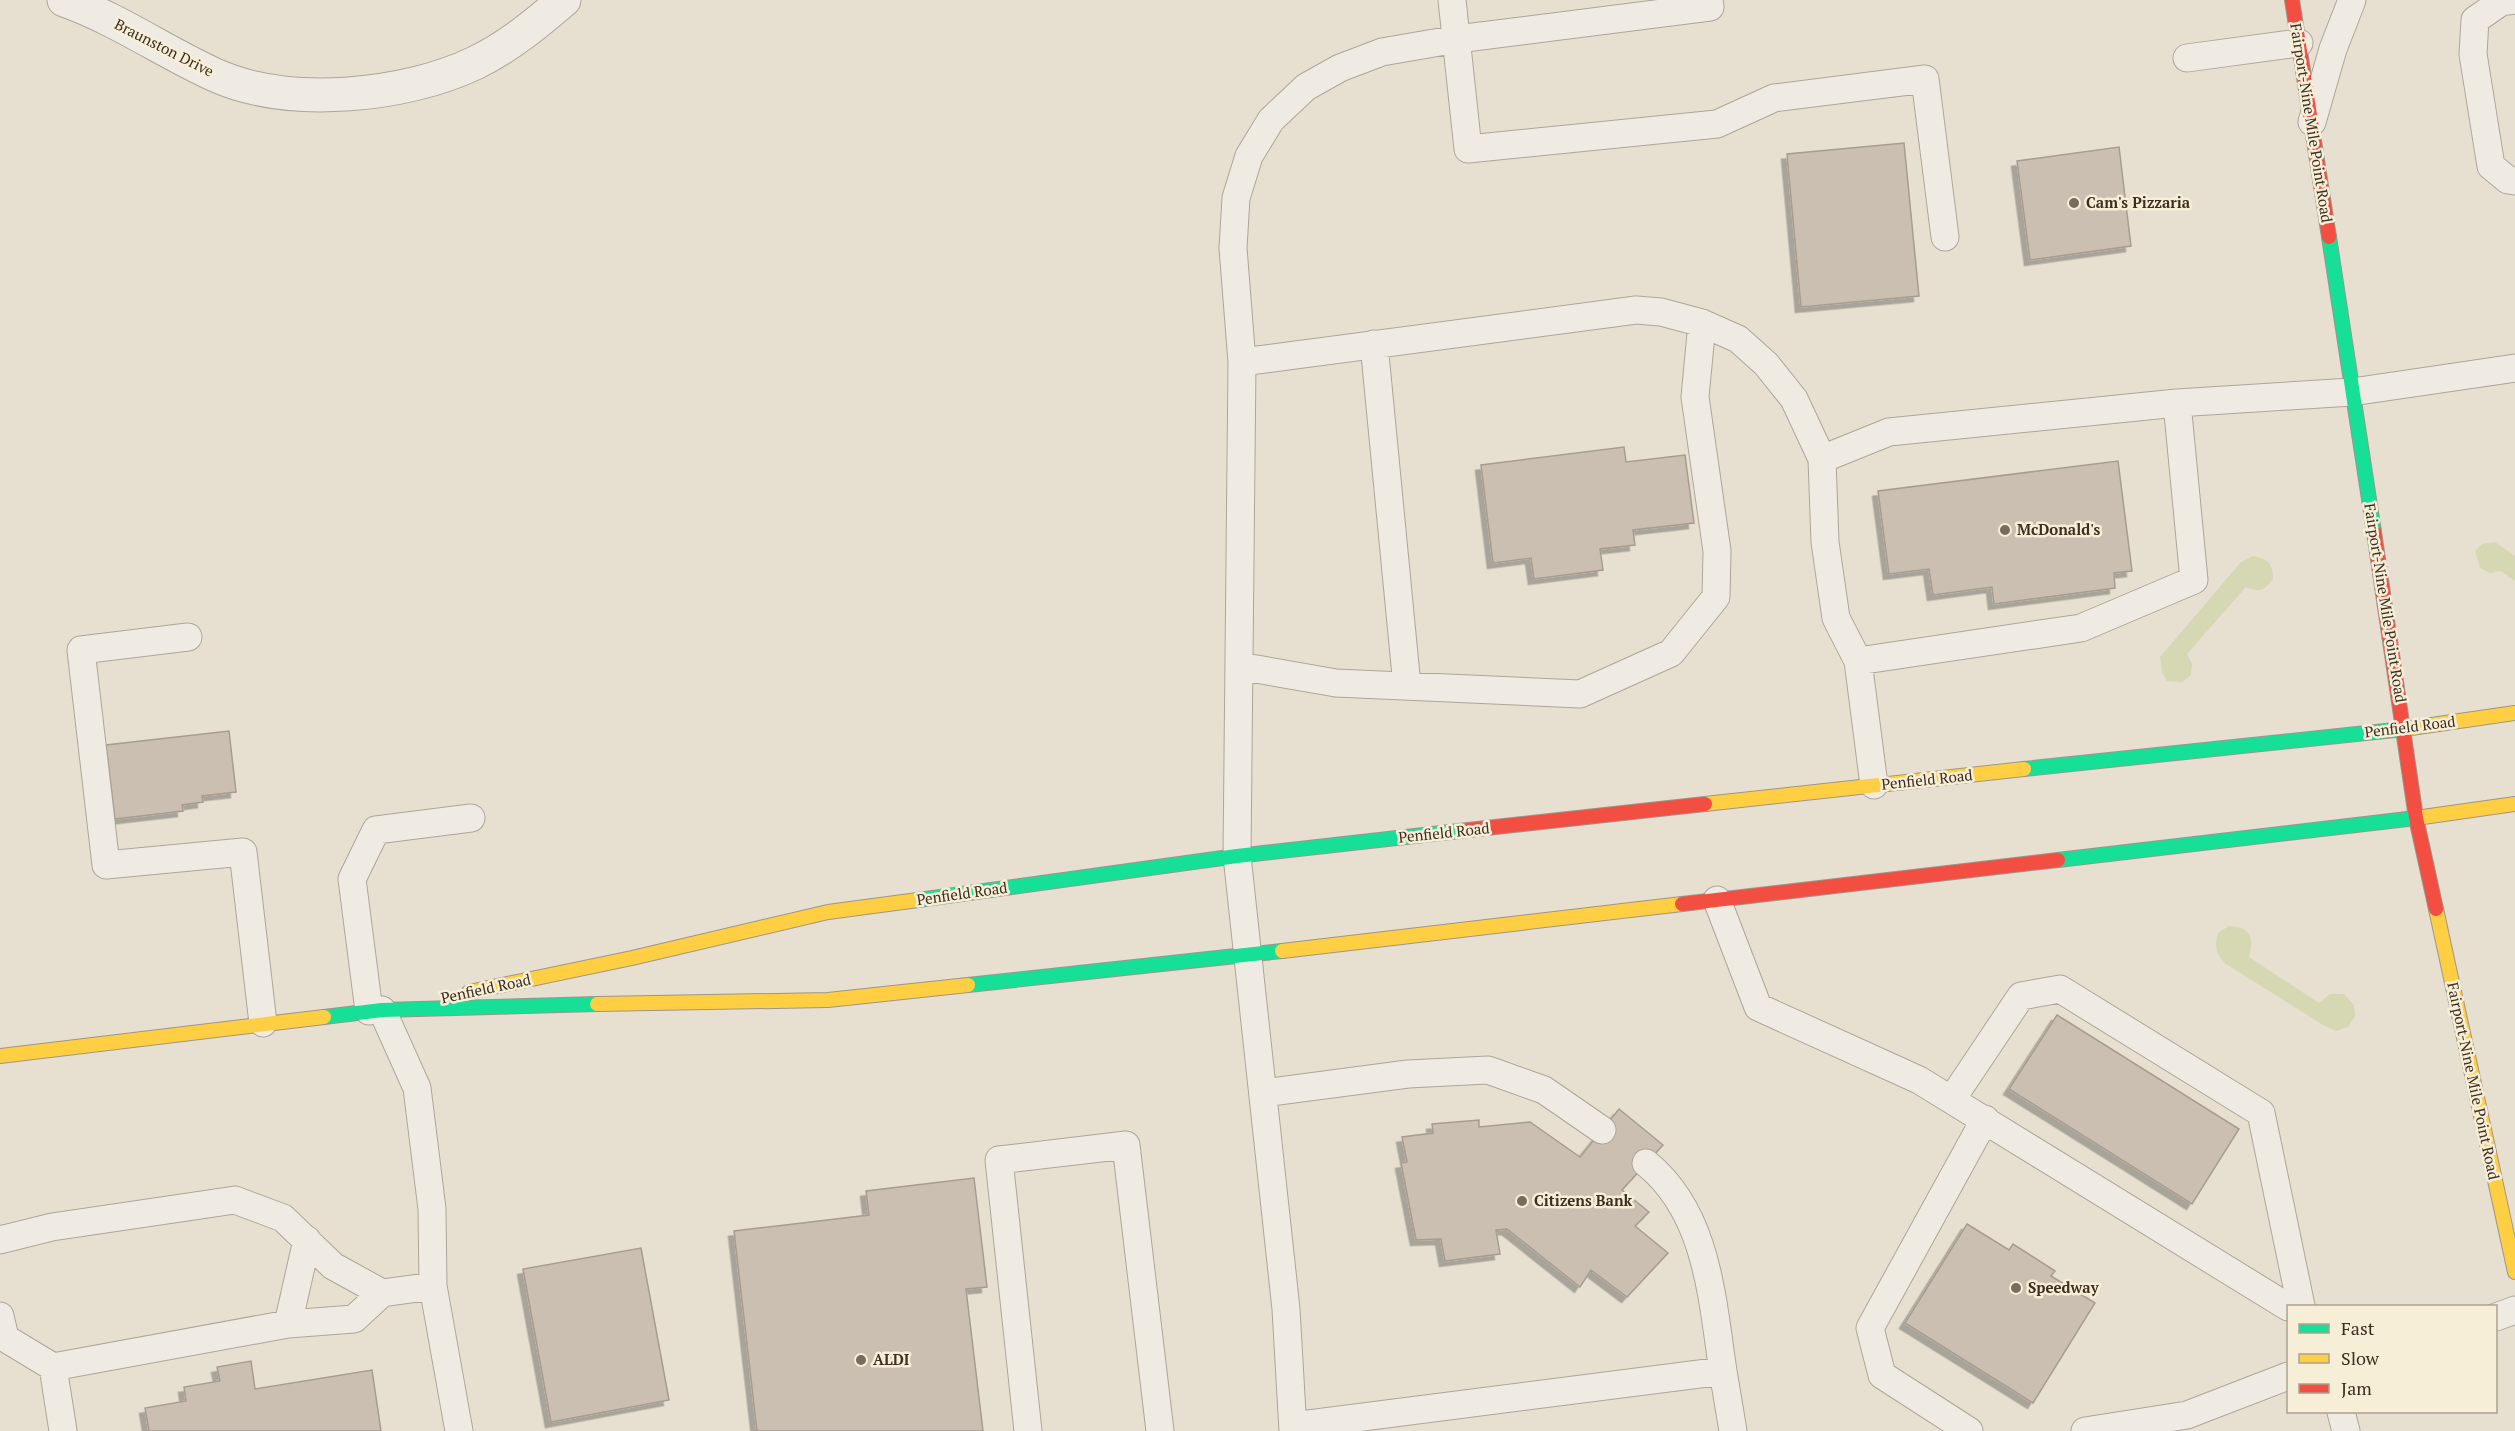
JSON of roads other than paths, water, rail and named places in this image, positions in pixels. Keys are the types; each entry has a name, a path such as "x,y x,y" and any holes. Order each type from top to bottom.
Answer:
{"main road":[{"name":"Fairport-Nine Mile Point Road","path":"2292,0 2416,818 2515,1272"},
{"name":"Penfield Road","path":"376,1011 632,958 828,912 1237,856 2404,729 2515,713"},
{"name":"Penfield Road","path":"0,1056 376,1011 828,1000 1248,955 2416,818 2515,804"}],"street":[{"name":"Braunston Drive","path":"64,0 130,29 216,75 271,91 324,95 372,93 426,82 475,63 525,33 564,0"}],"lane":[{"path":"1452,0 1468,149 1717,124 1774,98 1925,79 1945,237"},
{"path":"1709,0 1710,7 1457,39 1382,52 1340,68 1306,87 1271,120 1250,156 1236,198 1233,248 1242,362 1237,856 1286,1309 1293,1429 1723,1371"},
{"path":"2311,123 2333,49 2352,0"},
{"path":"2515,0 2501,2 2475,20 2473,54 2491,166 2508,180 2515,180"},
{"path":"2187,58 2299,43"},
{"path":"1242,362 1636,310 1661,312 1702,323 1738,339 1766,364 1794,399 1822,459 1825,542 1836,618 1858,661 1874,785"},
{"path":"1239,666 1336,682 1580,694 1671,653 1716,597 1717,550 1695,398 1702,323"},
{"path":"1374,344 1407,686"},
{"path":"1822,459 1889,432 2177,403 2352,392 2515,368"},
{"path":"1858,661 2082,628 2194,580 2177,403"},
{"path":"188,637 81,650 106,865 243,852 263,1023"},
{"path":"459,1431 433,1286 432,1209 417,1088 376,1011 352,879 376,830 471,818"},
{"path":"1718,900 1758,1007 1919,1080 2287,1306"},
{"path":"1952,1099 2020,996 2060,989 2261,1113 2301,1305"},
{"path":"1263,1093 1408,1074 1488,1070 1544,1090 1602,1130"},
{"path":"1969,1431 1882,1375 1870,1328 1985,1119"},
{"path":"1028,1431 999,1160 1126,1145 1160,1431"},
{"path":"1646,1164 1661,1175 1691,1220 1708,1276 1732,1431"},
{"path":"0,1240 52,1227 235,1200 283,1218 333,1266 382,1293"},
{"path":"288,1324 307,1240"},
{"path":"0,1316 5,1338 53,1367 288,1324 354,1319 382,1293 433,1286"},
{"path":"2497,1317 2515,1310"},
{"path":"53,1367 63,1431"},
{"path":"2085,1431 2187,1415 2287,1377"},
{"path":"2341,1413 2346,1431"}],"place":[{"name":"Cam's Pizzaria","path":"2074,203"},
{"name":"McDonald's","path":"2005,530"},
{"name":"Citizens Bank","path":"1522,1201"},
{"name":"Speedway","path":"2016,1288"},
{"name":"ALDI","path":"861,1360"}]}
